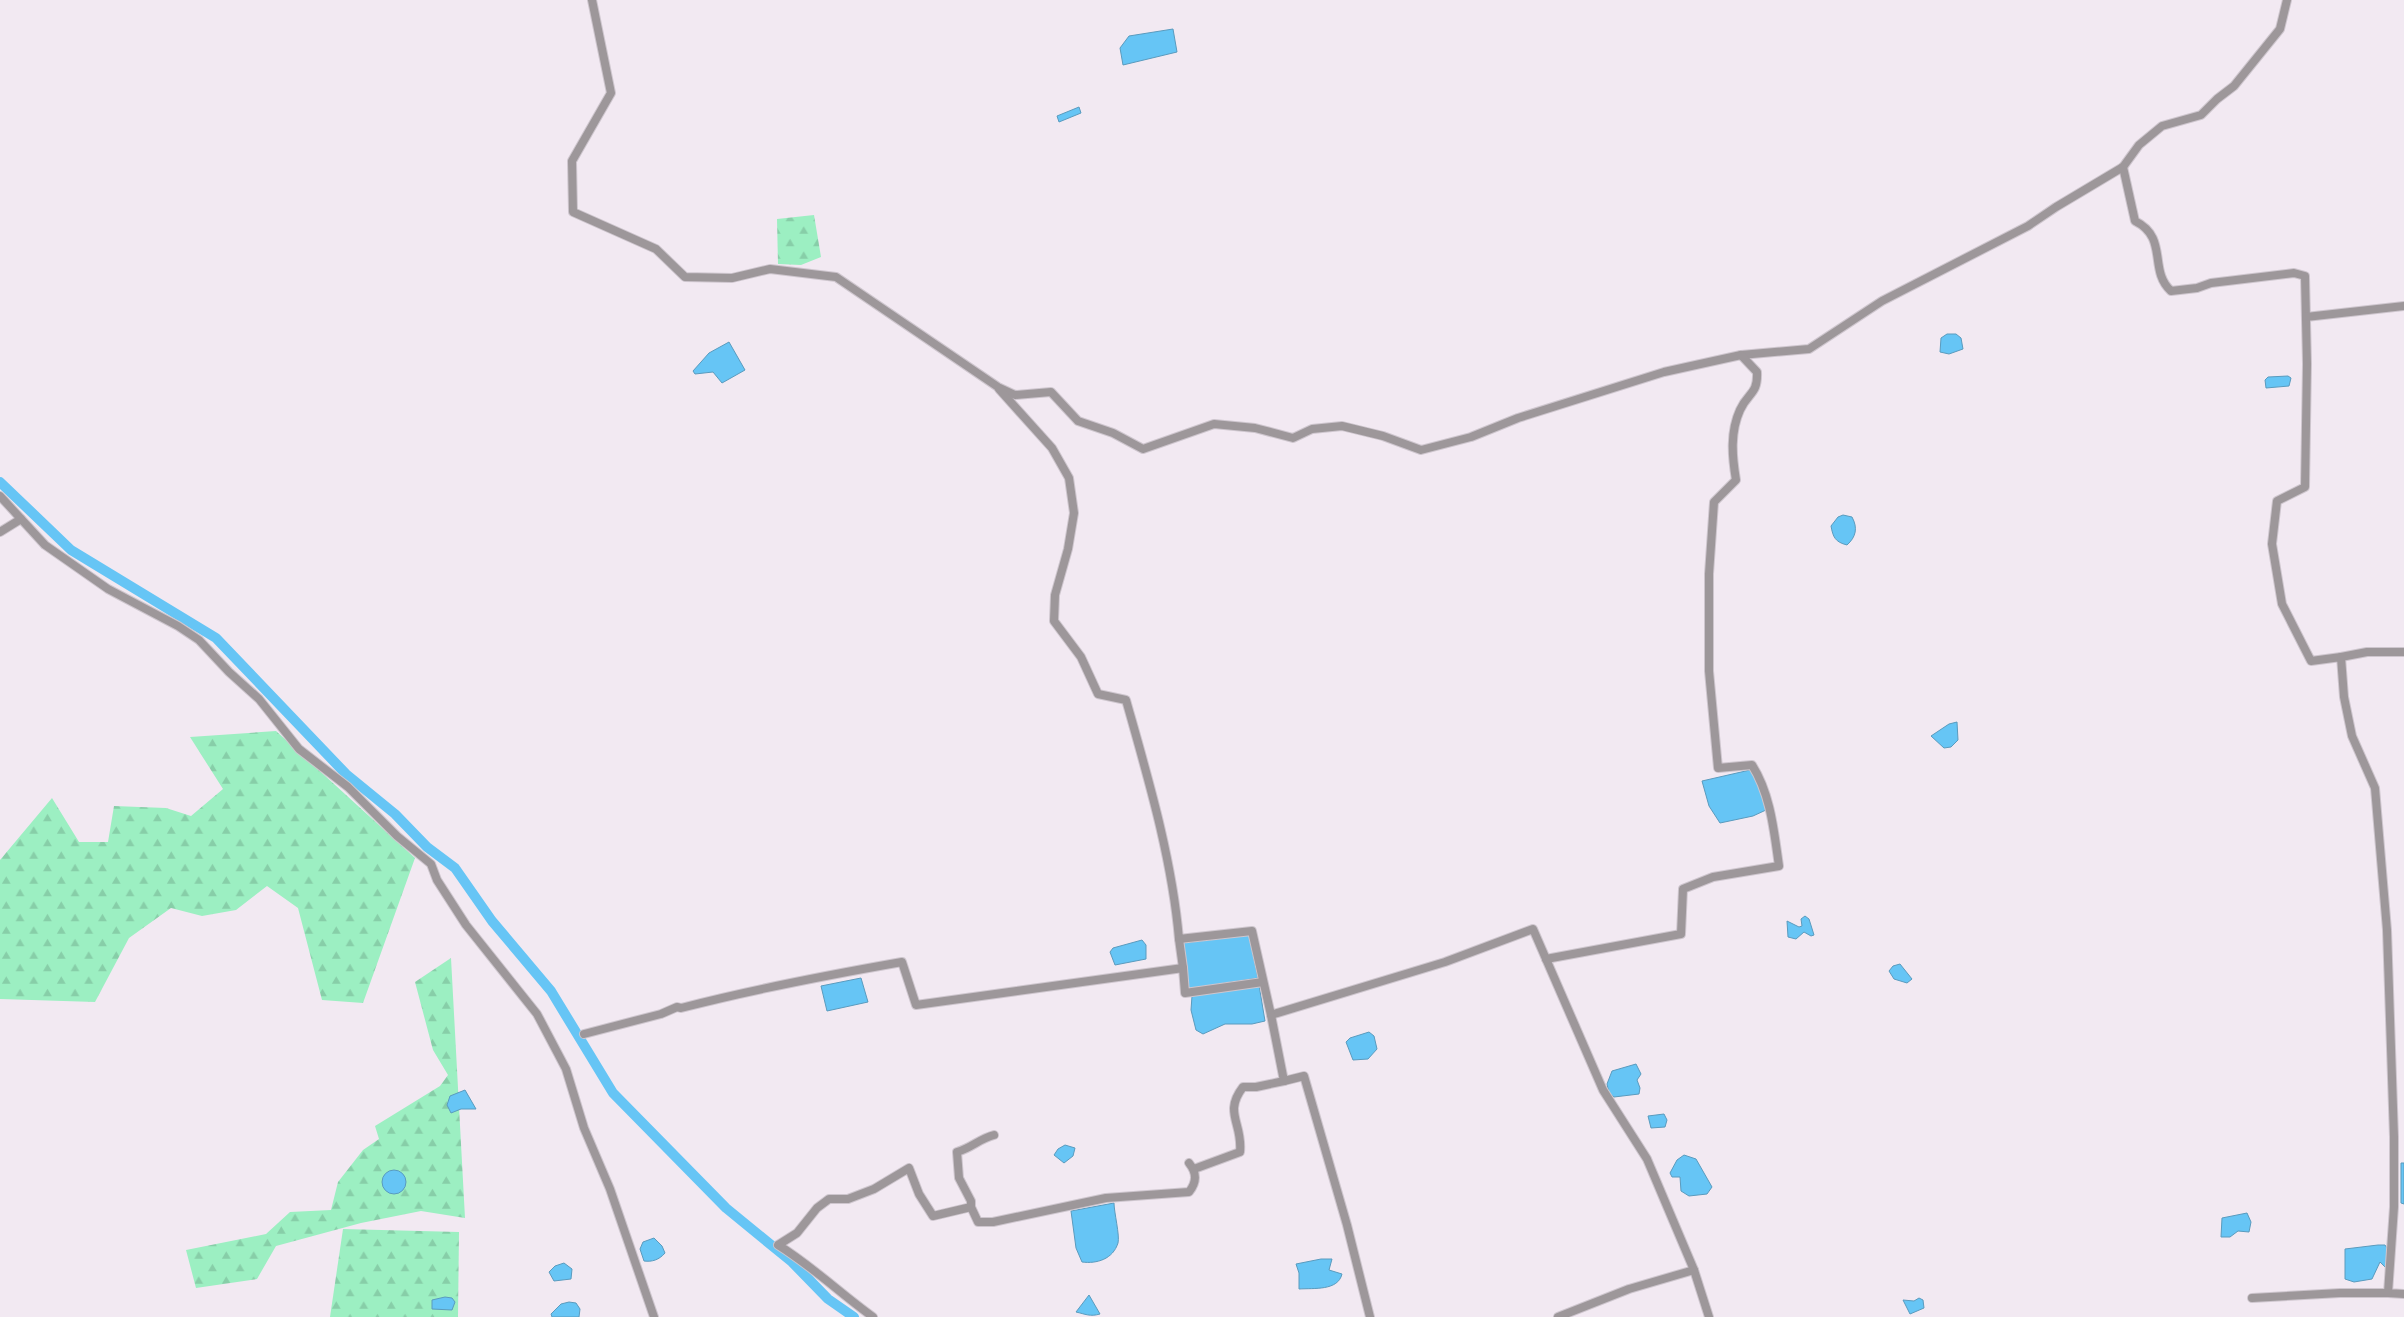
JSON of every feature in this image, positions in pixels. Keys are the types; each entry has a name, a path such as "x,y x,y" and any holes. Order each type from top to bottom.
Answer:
{"street":[{"path":"592,0 611,93 572,161 573,212 656,249 686,277 732,278 770,269 836,277 998,387 1015,395 1052,392 1078,421 1113,433 1144,449 1214,424 1255,428 1293,438 1312,429 1342,426 1383,436 1421,450 1470,437 1518,418 1664,372 1741,355 1809,348 1882,301 2028,226 2123,167 2139,145 2162,126 2202,115 2217,99 2234,86 2280,29 2287,0"},
{"path":"2123,167 2135,221 2146,227 2153,235 2163,284 2171,291 2197,288 2211,283 2294,273 2305,276 2305,487 2277,501 2272,544 2282,604 2311,661 2367,652 2404,652"},
{"path":"2306,317 2404,306"},
{"path":"1546,959 1681,934 1683,889 1713,877 1780,866 1772,818 1761,779 1752,765 1718,768 1709,671 1709,574 1714,502 1736,480 1732,459 1733,432 1740,408 1758,386 1757,372 1741,355"},
{"path":"998,387 1052,448 1069,478 1074,513 1068,549 1055,595 1054,621 1082,657 1098,694 1126,700 1160,825 1177,906 1185,993 1263,982"},
{"path":"0,496 45,545 108,589 178,626 199,640 229,672 259,699 299,748 348,787 397,836 431,864 437,880 466,925 537,1014 566,1069 584,1128 610,1189 654,1317"},
{"path":"0,532 21,519"},
{"path":"2341,657 2344,697 2352,736 2375,788 2387,930 2394,1138 2394,1207 2388,1294"},
{"path":"1271,1015 1445,962 1533,929 1603,1090 1648,1159 1694,1270 1709,1317"},
{"path":"1179,939 1252,931 1284,1081"},
{"path":"584,1034 662,1014 677,1007 681,1008 726,996 780,987 799,979 902,962 916,1004 1183,968"},
{"path":"994,1135 982,1138 972,1147 957,1152 959,1178 971,1201 971,1207 978,1222 993,1222 1122,1196 1189,1192 1194,1185 1192,1166 1240,1152 1241,1138 1233,1114 1234,1099 1242,1087 1256,1087 1304,1076 1348,1225 1370,1317"},
{"path":"873,1317 827,1283 808,1264 778,1245 796,1233 817,1208 829,1199 848,1199 874,1189 909,1168 919,1194 933,1216 971,1207"},
{"path":"1558,1317 1629,1289 1694,1270"},
{"path":"2252,1298 2340,1292 2404,1294"}],"green space":[{"path":"814,215 821,257 801,265 778,264 777,219"},
{"path":"276,731 415,858 363,1003 322,1000 298,908 267,886 236,910 202,916 171,908 129,938 95,1002 0,999 0,860 52,798 79,842 108,842 114,806 166,808 191,816 223,789 190,737"},
{"path":"451,958 465,1218 421,1211 361,1223 276,1246 257,1279 196,1288 186,1250 266,1234 290,1212 331,1210 338,1182 363,1150 379,1139 375,1126 440,1086 448,1075 433,1050 415,982"},
{"path":"343,1229 459,1232 458,1317 330,1317"}],"water":[{"path":"1173,29 1177,52 1123,65 1120,48 1129,36"},
{"path":"1079,107 1081,113 1059,122 1057,116"},
{"path":"1947,334 1956,334 1961,338 1963,349 1949,354 1940,352 1941,338"},
{"path":"729,342 745,370 722,383 713,372 695,374 693,371 709,353"},
{"path":"2288,376 2291,378 2289,386 2266,388 2265,380 2268,377"},
{"path":"1843,515 1852,517 1855,525 1854,536 1847,545 1835,539 1831,526 1838,517"},
{"path":"1957,722 1958,740 1951,747 1944,748 1931,736 1949,724"},
{"path":"1750,770 1758,779 1766,810 1753,816 1720,823 1709,806 1702,781"},
{"path":"1805,916 1809,919 1814,935 1811,936 1804,932 1796,939 1788,937 1787,921 1799,927 1802,926 1801,919"},
{"path":"1249,935 1258,978 1187,989 1182,943"},
{"path":"1142,940 1146,945 1146,959 1115,965 1110,952 1113,948"},
{"path":"1900,964 1912,979 1907,983 1894,979 1889,971 1893,966"},
{"path":"861,978 868,1002 827,1011 821,986"},
{"path":"1259,985 1265,1021 1252,1024 1225,1024 1203,1034 1196,1030 1191,1010 1192,996"},
{"path":"1369,1032 1374,1036 1377,1049 1368,1059 1353,1060 1346,1042 1350,1038"},
{"path":"1636,1064 1641,1074 1637,1080 1640,1088 1639,1094 1614,1097 1609,1093 1607,1084 1612,1071"},
{"path":"465,1090 476,1109 461,1109 451,1113 447,1105 450,1096"},
{"path":"1664,1114 1667,1120 1665,1127 1651,1128 1648,1116"},
{"path":"1065,1145 1075,1148 1073,1156 1064,1163 1054,1155 1058,1149"},
{"path":"1684,1155 1696,1159 1712,1187 1707,1194 1689,1196 1681,1191 1680,1177 1672,1177 1670,1173 1677,1160"},
{"path":"2401,1163 2404,1163 2404,1204 2401,1203"},
{"path":"394,1170 402,1174 406,1182 402,1190 394,1194 386,1190 382,1182 386,1174"},
{"path":"1114,1203 1118,1230 1116,1248 1104,1259 1082,1262 1076,1248 1071,1211"},
{"path":"2247,1213 2251,1222 2249,1232 2238,1231 2230,1237 2221,1237 2222,1218"},
{"path":"654,1238 662,1246 665,1253 655,1260 644,1261 640,1249 643,1242"},
{"path":"2385,1245 2387,1248 2387,1269 2380,1262 2372,1279 2354,1282 2345,1279 2345,1249"},
{"path":"1321,1259 1332,1259 1329,1270 1342,1274 1340,1279 1325,1288 1299,1289 1299,1273 1296,1264"},
{"path":"564,1263 572,1269 571,1279 554,1281 549,1272 555,1266"},
{"path":"1089,1295 1100,1314 1090,1315 1076,1312"},
{"path":"445,1297 452,1298 455,1302 452,1310 432,1309 432,1300"},
{"path":"1919,1298 1923,1300 1924,1308 1910,1314 1903,1300 1914,1301"},
{"path":"576,1303 580,1309 579,1317 552,1317 551,1314 561,1304"}],"waterway":[{"path":"0,482 71,550 216,638 346,774 395,814 427,847 455,868 492,921 551,991 613,1093 726,1208 792,1262 828,1299 854,1317"}]}
